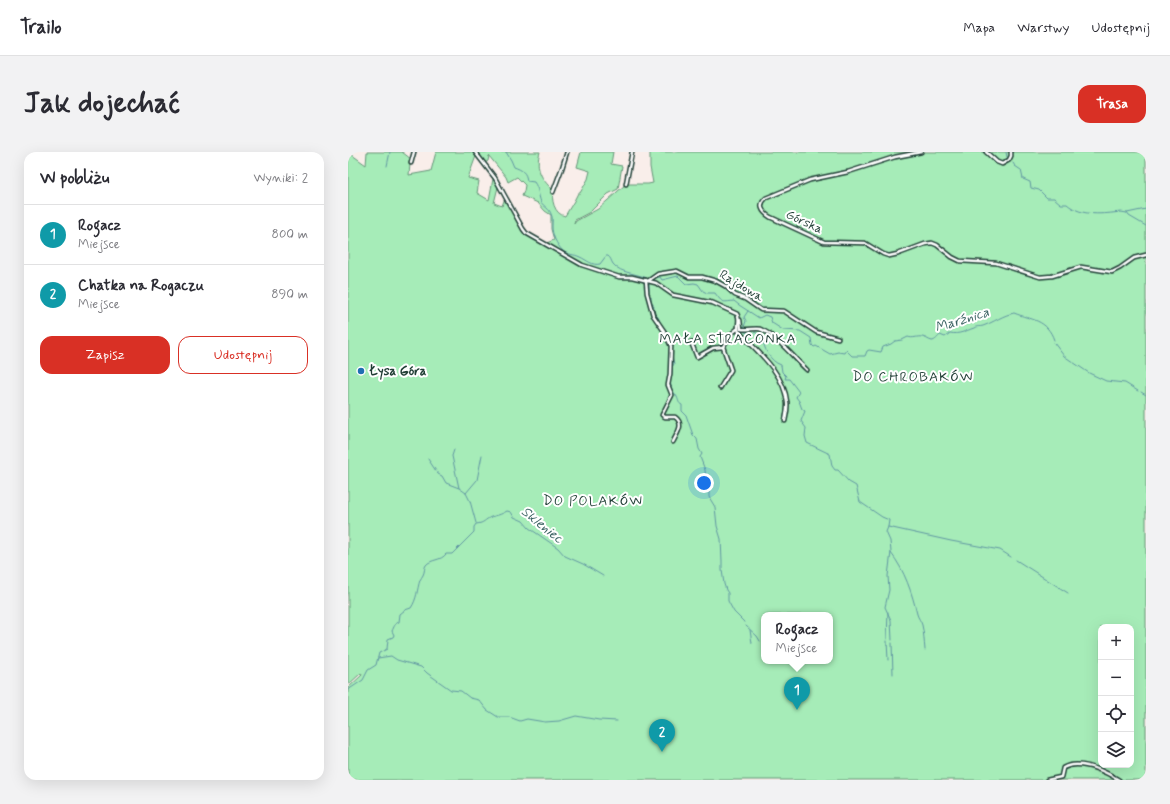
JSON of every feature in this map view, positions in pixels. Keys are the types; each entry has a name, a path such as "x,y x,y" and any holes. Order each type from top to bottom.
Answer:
{"street":[{"path":"411,163 414,152"},
{"path":"475,152 495,178 522,229 526,233 582,265 619,277 632,277 648,280 659,284 673,295 714,303 735,313 739,317 740,328 742,330 758,329 769,335 807,370"},
{"path":"553,192 566,152"},
{"path":"626,184 631,164 632,152"},
{"name":"Górska","path":"921,152 894,157 848,172 806,181 766,198 762,202 762,209 765,214 770,217 824,242 865,242 882,254 889,256 924,244 932,243 958,260 993,262 1046,277 1081,267 1112,272 1132,259 1146,255"},
{"path":"986,152 997,162 1002,164 1006,163 1010,159 1011,152"},
{"name":"Rajdowa","path":"642,279 662,272 677,271 689,277 712,279 723,284 735,295 745,299 758,308 766,311 784,311 816,332 838,338"},
{"path":"653,276 648,280 647,293 653,315 664,331 671,346 668,385 672,395 662,415 665,417 676,417 681,423 673,442"},
{"path":"739,317 738,329 777,374 784,388 787,407 785,421"},
{"path":"723,347 731,334 738,329"},
{"path":"691,342 697,357 714,348 723,347"},
{"path":"720,388 730,373 731,368 723,347"},
{"path":"1047,780 1061,777 1063,768 1077,765 1096,769 1119,780"}],"green space":[{"path":"348,152 366,165 367,152 402,152 411,159 409,163 409,175 431,171 436,152 473,152 476,156 468,178 479,181 477,193 489,200 493,179 491,174 502,193 498,187 494,203 502,206 505,198 524,232 544,244 554,240 551,229 551,215 538,203 522,196 525,185 517,177 508,182 506,177 489,156 488,161 485,163 476,152 540,152 538,163 540,173 545,182 553,190 552,198 554,206 561,215 565,216 588,179 590,171 577,167 581,152 613,152 611,164 622,166 618,189 608,194 590,212 575,220 574,224 576,221 598,209 626,184 653,183 650,167 650,152 1146,152 1146,780 348,780 348,688 362,675 361,673 348,685"}],"waterway":[{"path":"387,166 390,152"},
{"name":"Marźnica","path":"506,152 514,167 526,175 527,181 534,182 536,185 541,202 548,209 552,217 552,229 555,239 563,251 583,258 594,264 600,264 606,256 608,256 613,264 620,270 649,279"},
{"path":"1006,152 1007,157"},
{"path":"1013,163 1021,170 1023,179 1030,182 1031,188 1039,190 1047,198 1054,198 1061,204 1067,204 1086,213 1127,213 1129,216 1146,226"},
{"path":"1127,213 1146,209"},
{"name":"Marźnica","path":"654,278 660,277 662,280 678,276 686,284 698,284 703,291 707,293 715,293 723,302 734,301 759,318 765,315 770,317 772,323 783,330 800,331 811,338 812,345 814,347 816,346 830,354 838,352 844,353 846,350 852,356 865,356 869,350 881,352 883,347 908,337 923,337 933,341 940,335 945,337 950,333 962,332 983,326 1006,315 1014,313 1043,324 1051,333 1054,340"},
{"path":"649,283 649,295 654,307"},
{"path":"654,309 654,314 658,317 670,336 673,345 672,352"},
{"path":"748,311 744,317 746,321 744,327 745,332 749,334 753,334 755,332 762,337 770,357 781,365 782,372 786,376 785,379 789,379 799,392 796,397 802,409 805,411 801,421 806,428 805,436 807,443 830,454 832,466 835,470 838,470 849,482 856,486 860,502 889,520 886,532 890,541 891,552 888,576 889,590 885,607 891,620 892,640"},
{"path":"1054,343 1064,356 1089,373 1106,381 1125,383 1138,391"},
{"path":"672,356 674,364 672,367 670,381 671,387 679,403 682,405 682,411 686,415 693,435 697,439 699,449 702,454 700,457 705,470 709,497 715,507 717,526 721,539 722,570 724,584 728,593 728,601 734,612 744,622"},
{"path":"1141,392 1146,395"},
{"path":"454,450 452,456 459,488 466,493 470,501 476,523"},
{"path":"466,493 477,480 482,455"},
{"path":"428,459 446,483 459,488"},
{"name":"Skleniec","path":"348,690 363,680 368,670 376,665 379,653 387,649 388,639 394,635 392,631 399,622 400,614 411,608 413,605 426,565 446,554 452,554 474,532 474,527 476,524 479,524 491,517 507,511 511,512 514,517 523,521 529,528 558,548 565,556 583,564 603,576"},
{"path":"888,527 1000,550 1011,557"},
{"path":"891,553 900,567 910,590 917,615 922,625 925,650"},
{"path":"1016,560 1068,593"},
{"path":"887,639 888,612"},
{"path":"746,626 757,636 760,641"},
{"path":"750,630 752,643"},
{"path":"887,641 888,660"},
{"path":"892,643 893,674"},
{"path":"378,658 391,656 397,660 421,667 451,690 461,691 470,698 479,700 487,710 498,717 509,717 520,721 527,719 545,722 559,721 576,716 617,721"}],"place":[{"name":"Łysa Góra","path":"361,371"},
{"name":"Rogacz","path":"797,710"},
{"name":"Chatka na Rogaczu","path":"662,752"}],"district":[{"name":"MAŁA STRACONKA","path":"728,339"},
{"name":"DO CHROBAKÓW","path":"913,377"},
{"name":"DO POLAKÓW","path":"593,501"}]}
